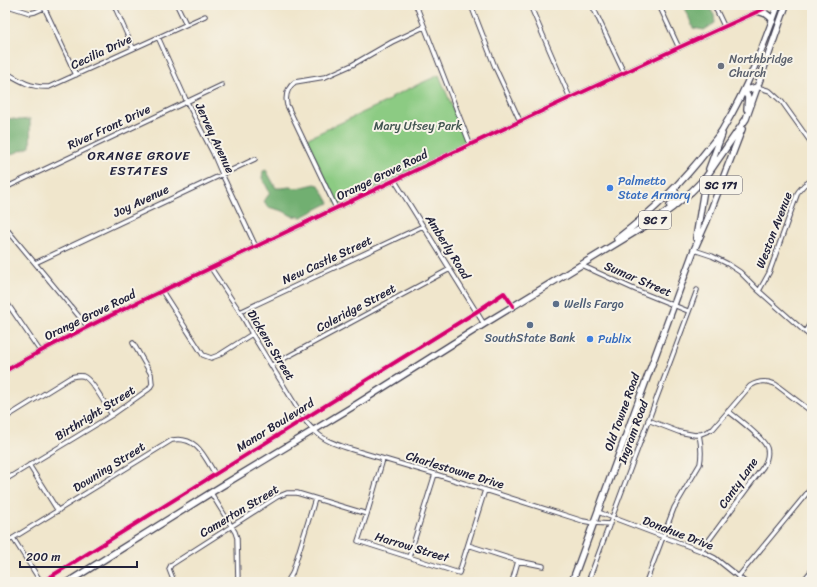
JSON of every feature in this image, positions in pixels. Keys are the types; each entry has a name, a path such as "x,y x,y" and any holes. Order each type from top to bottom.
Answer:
{"main road":[{"name":"SC 7","path":"598,254 642,219 674,188 697,163 724,128 744,92 758,61 778,5"},
{"name":"SC 7","path":"68,582 673,208 706,177 746,119 786,5"},
{"path":"758,12 766,13 773,21"},
{"path":"746,119 748,96 744,92 757,87 756,77 758,61"},
{"name":"Old Towne Road","path":"572,582 694,250 706,224 746,119"},
{"name":"Old Towne Road","path":"694,250 706,177 724,128"},
{"path":"658,218 674,201 676,194 674,188"}],"street":[{"path":"5,5 30,13 35,12 44,6 76,75"},
{"path":"114,5 133,48"},
{"path":"177,5 186,24"},
{"path":"416,5 470,144"},
{"path":"471,5 495,67 520,121"},
{"path":"530,5 570,98"},
{"path":"592,5 624,73"},
{"path":"659,5 679,48"},
{"path":"714,5 724,26"},
{"name":"Orange Grove Road","path":"5,371 40,350 88,326 470,144 772,5"},
{"name":"Cecilia Drive","path":"5,72 26,84 49,88 205,16"},
{"path":"336,208 287,105 286,98 288,89 295,82 326,77 352,66 392,42 424,27"},
{"name":"Jervey Avenue","path":"158,37 187,102 213,153 256,247"},
{"name":"River Front Drive","path":"5,188 222,85"},
{"path":"757,87 770,91 782,102 812,144"},
{"name":"Joy Avenue","path":"35,263 255,159"},
{"name":"Weston Avenue","path":"759,291 769,273 798,192 804,185 812,180"},
{"name":"Amberly Road","path":"395,181 484,324"},
{"name":"New Castle Street","path":"240,312 423,226"},
{"path":"5,227 88,326"},
{"path":"694,250 712,256 740,272 812,338"},
{"name":"Sumar Street","path":"580,265 673,306 688,311"},
{"name":"Dickens Street","path":"211,268 240,312 304,418 314,431"},
{"name":"Coleridge Street","path":"272,365 450,269"},
{"name":"Ingram Road","path":"588,582 696,290"},
{"path":"162,291 202,355 211,358 219,355 252,334"},
{"name":"Manor Boulevard","path":"41,582 476,312 504,293 513,306"},
{"path":"5,300 40,350"},
{"path":"805,332 812,320"},
{"name":"Birthright Street","path":"5,480 150,390 152,384 151,374 133,343"},
{"path":"5,416 71,377 78,376 85,376 91,381 112,414"},
{"path":"648,420 679,432 699,434 712,429 750,386 757,382 764,381 775,384 812,412"},
{"name":"Canty Lane","path":"701,551 763,467 768,451 767,447 761,440 728,411"},
{"name":"Charlestowne Drive","path":"314,431 338,445 583,521 610,524"},
{"path":"646,582 674,508 700,464 701,448 699,434"},
{"name":"Downing Street","path":"5,543 172,440 189,440 200,450 215,474"},
{"path":"367,514 383,459"},
{"path":"29,465 58,510"},
{"path":"409,557 435,474"},
{"path":"738,577 812,487"},
{"path":"485,490 468,545 518,561 543,566"},
{"path":"211,493 232,526 237,538 238,582"},
{"name":"Camerton Street","path":"174,582 169,569 171,564 278,497 287,493 297,493 367,514"},
{"path":"287,582 292,574 315,499"},
{"name":"Donahue Drive","path":"598,512 701,551 715,558 745,582"},
{"name":"Harrow Street","path":"367,514 358,541 459,573 468,545"},
{"path":"14,538 41,582"},
{"path":"512,582 518,561"},
{"path":"802,582 812,570"}],"green space":[{"path":"684,5 708,5 714,15 715,23 704,30 693,28"},
{"name":"Mary Utsey Park","path":"439,75 466,143 463,146 341,204 338,204 306,139 392,99 391,97"},
{"path":"5,118 20,120 30,119 30,147 5,155"},
{"path":"266,170 276,188 298,188 315,184 319,185 329,203 302,217 292,216 283,211 268,207 264,201 270,193 262,178 263,171"}],"cycle path":[{"path":"5,371 36,353 132,305 515,123 772,5"},
{"path":"42,582 476,312 504,293 513,306"}],"place":[{"name":"Northbridge Church","path":"721,66"},
{"name":"Palmetto State Armory","path":"610,188"},
{"name":"Wells Fargo","path":"556,304"},
{"name":"SouthState Bank","path":"530,325"},
{"name":"Publix","path":"590,339"}],"district":[{"name":"ORANGE GROVE ESTATES","path":"139,162"}]}
